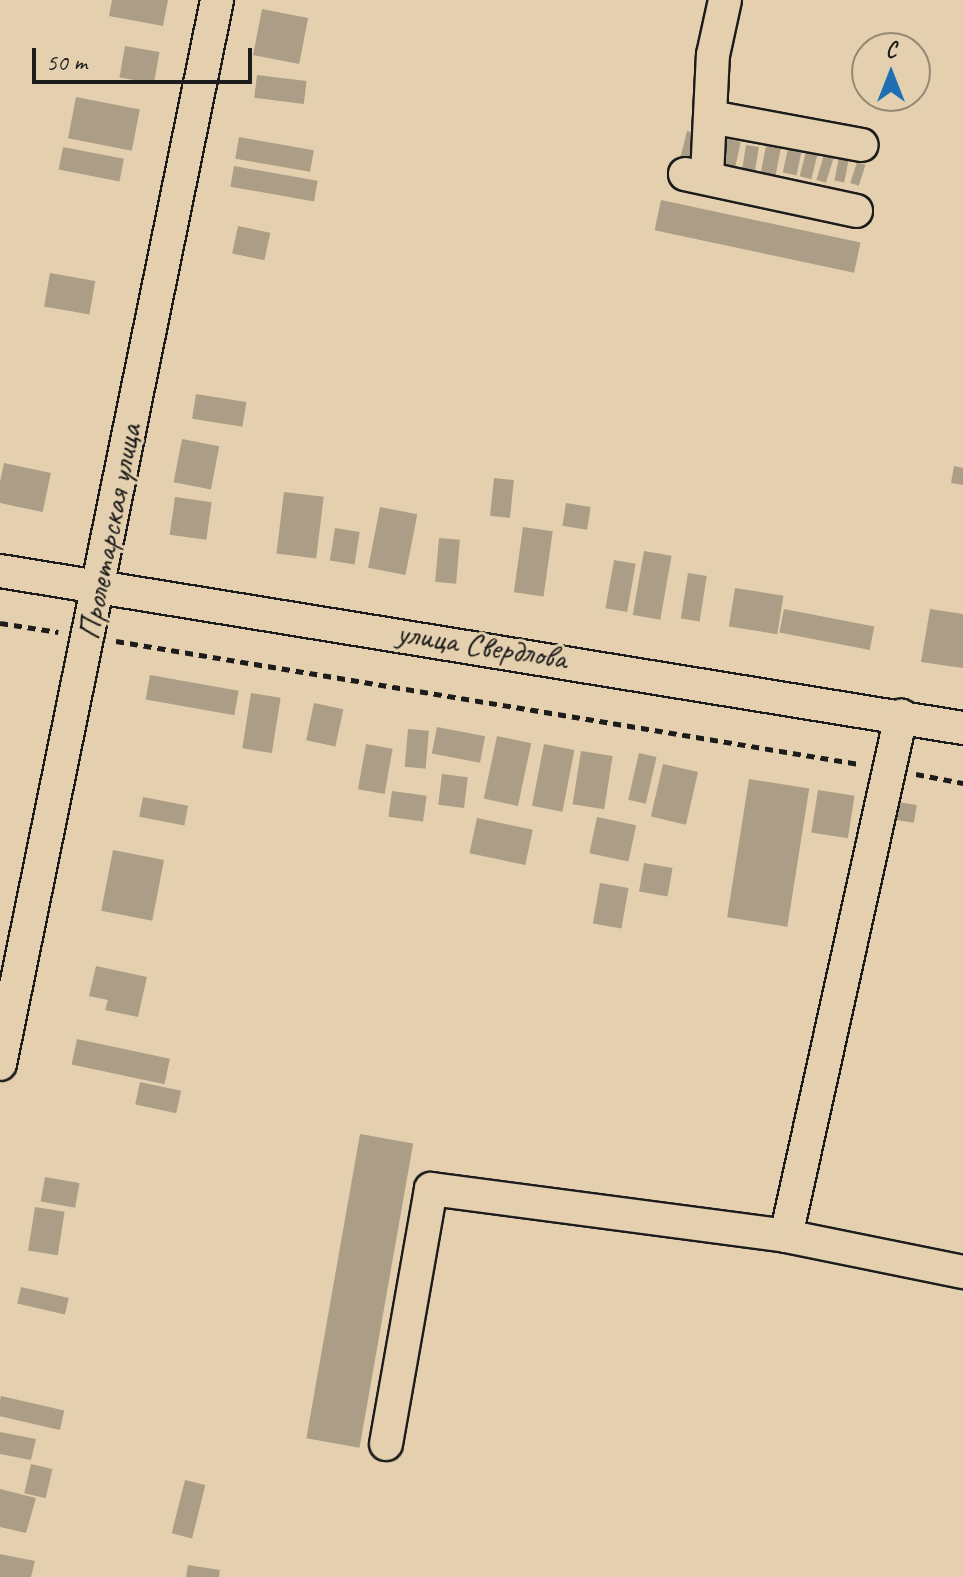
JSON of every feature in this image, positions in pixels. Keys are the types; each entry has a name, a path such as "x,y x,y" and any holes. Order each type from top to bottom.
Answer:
{"street":[{"name":"Пролетарская улица","path":"0,1064 90,636 217,0"},
{"path":"725,0 713,55 716,118 696,175 856,211"},
{"path":"716,118 862,145"},
{"name":"улица Свердлова","path":"0,571 963,728"},
{"path":"786,1236 901,716"},
{"path":"386,1444 431,1189 786,1236 963,1272"}],"path":[{"path":"0,623 963,783"}],"building":[{"path":"112,0 168,0 163,26 109,16"},
{"path":"262,9 308,18 299,64 253,55"},
{"path":"125,46 159,52 154,84 119,78"},
{"path":"257,75 307,81 304,104 254,98"},
{"path":"76,97 140,109 132,151 68,138"},
{"path":"687,131 707,136 701,162 680,157"},
{"path":"239,137 314,150 310,172 235,159"},
{"path":"727,139 741,142 735,168 721,165"},
{"path":"746,145 759,147 755,173 742,171"},
{"path":"766,146 781,149 775,176 761,173"},
{"path":"63,147 124,159 119,181 59,170"},
{"path":"788,148 802,151 796,175 783,172"},
{"path":"806,151 818,154 811,179 800,176"},
{"path":"824,155 834,158 826,183 816,180"},
{"path":"839,157 849,159 844,182 834,181"},
{"path":"857,162 866,165 859,186 850,183"},
{"path":"234,166 318,181 314,201 230,187"},
{"path":"661,200 861,242 854,273 655,230"},
{"path":"238,226 270,233 264,260 232,253"},
{"path":"50,273 95,281 89,314 44,306"},
{"path":"196,394 246,402 242,427 192,419"},
{"path":"182,439 219,446 211,489 174,482"},
{"path":"4,463 51,473 43,512 0,503"},
{"path":"954,466 963,468 963,485 951,483"},
{"path":"494,478 514,480 510,518 490,516"},
{"path":"284,492 324,497 316,558 276,554"},
{"path":"175,497 212,502 206,540 170,535"},
{"path":"566,503 591,507 587,530 562,526"},
{"path":"380,507 417,514 405,575 368,568"},
{"path":"523,527 553,531 544,597 514,592"},
{"path":"335,528 360,532 355,565 330,561"},
{"path":"439,538 460,540 456,584 435,582"},
{"path":"644,551 672,556 660,620 633,615"},
{"path":"614,560 636,564 627,612 605,608"},
{"path":"688,573 707,576 700,621 681,618"},
{"path":"735,588 783,596 777,634 729,627"},
{"path":"784,609 874,627 870,650 779,633"},
{"path":"930,609 963,614 963,668 921,662"},
{"path":"150,675 239,691 234,715 146,700"},
{"path":"251,693 281,698 272,753 242,748"},
{"path":"314,703 343,709 335,746 306,740"},
{"path":"437,727 485,736 480,763 432,754"},
{"path":"408,729 429,731 426,769 405,767"},
{"path":"497,736 531,743 518,806 484,799"},
{"path":"366,744 393,749 385,794 358,789"},
{"path":"544,744 574,750 562,812 532,806"},
{"path":"581,751 613,756 604,809 573,804"},
{"path":"639,753 657,757 646,804 628,800"},
{"path":"663,764 698,772 686,825 651,817"},
{"path":"442,774 468,777 464,808 438,805"},
{"path":"749,779 809,789 787,927 727,917"},
{"path":"818,790 855,796 848,838 811,832"},
{"path":"392,791 427,796 423,822 388,817"},
{"path":"143,797 188,806 184,825 139,817"},
{"path":"898,802 917,805 914,823 895,820"},
{"path":"597,817 636,825 628,862 589,853"},
{"path":"477,818 533,830 525,865 470,853"},
{"path":"113,850 164,860 152,921 101,911"},
{"path":"644,863 673,868 668,897 639,892"},
{"path":"600,883 629,888 621,928 593,923"},
{"path":"96,966 147,977 138,1017 105,1010 108,1000 89,996"},
{"path":"77,1039 170,1059 165,1084 72,1064"},
{"path":"140,1082 181,1091 176,1113 135,1104"},
{"path":"360,1134 413,1143 360,1448 306,1438"},
{"path":"45,1177 79,1183 75,1208 41,1202"},
{"path":"35,1207 65,1212 58,1255 28,1250"},
{"path":"21,1287 69,1298 65,1315 17,1304"},
{"path":"1,1396 64,1411 60,1430 0,1416"},
{"path":"0,1432 36,1439 31,1460 0,1454"},
{"path":"31,1464 52,1469 46,1498 24,1493"},
{"path":"185,1480 205,1485 192,1538 172,1533"},
{"path":"0,1489 36,1498 26,1533 0,1527"},
{"path":"0,1554 35,1561 31,1577 0,1577"},
{"path":"188,1565 220,1570 219,1577 186,1577"}]}
